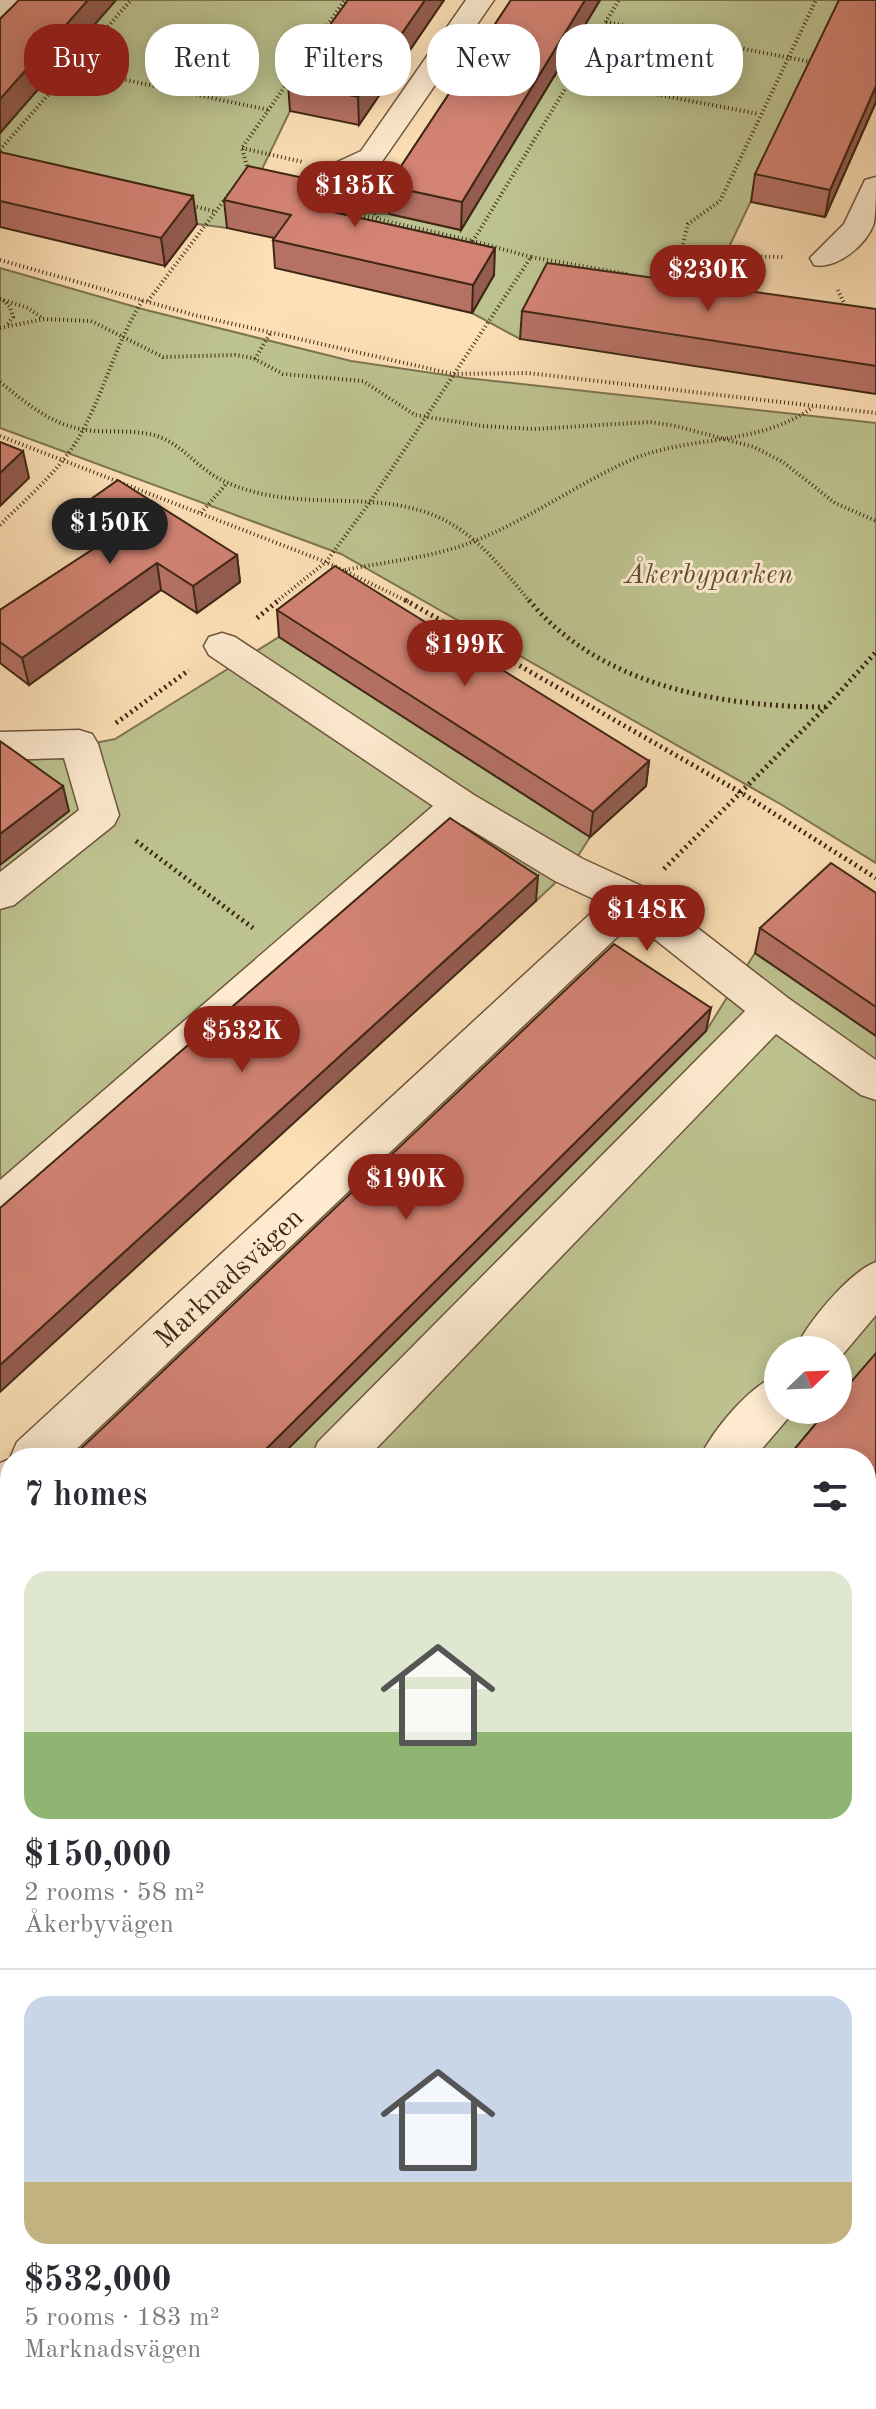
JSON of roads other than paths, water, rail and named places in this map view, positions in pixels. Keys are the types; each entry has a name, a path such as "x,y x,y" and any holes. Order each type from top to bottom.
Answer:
{"street":[{"path":"0,9 7,0"},
{"path":"343,170 371,157 480,0"},
{"path":"825,258 857,228 876,186"},
{"path":"222,646 460,805 569,870 632,899 773,1010 876,1083"},
{"path":"0,746 79,744 100,815 0,894"},
{"path":"0,1207 460,805"},
{"name":"Marknadsvägen","path":"45,1448 632,899"},
{"path":"345,1448 773,1010"},
{"path":"830,1336 876,1282"},
{"path":"733,1448 764,1412"}],"park label":[{"name":"Åkerbyparken","path":"709,573"}]}
